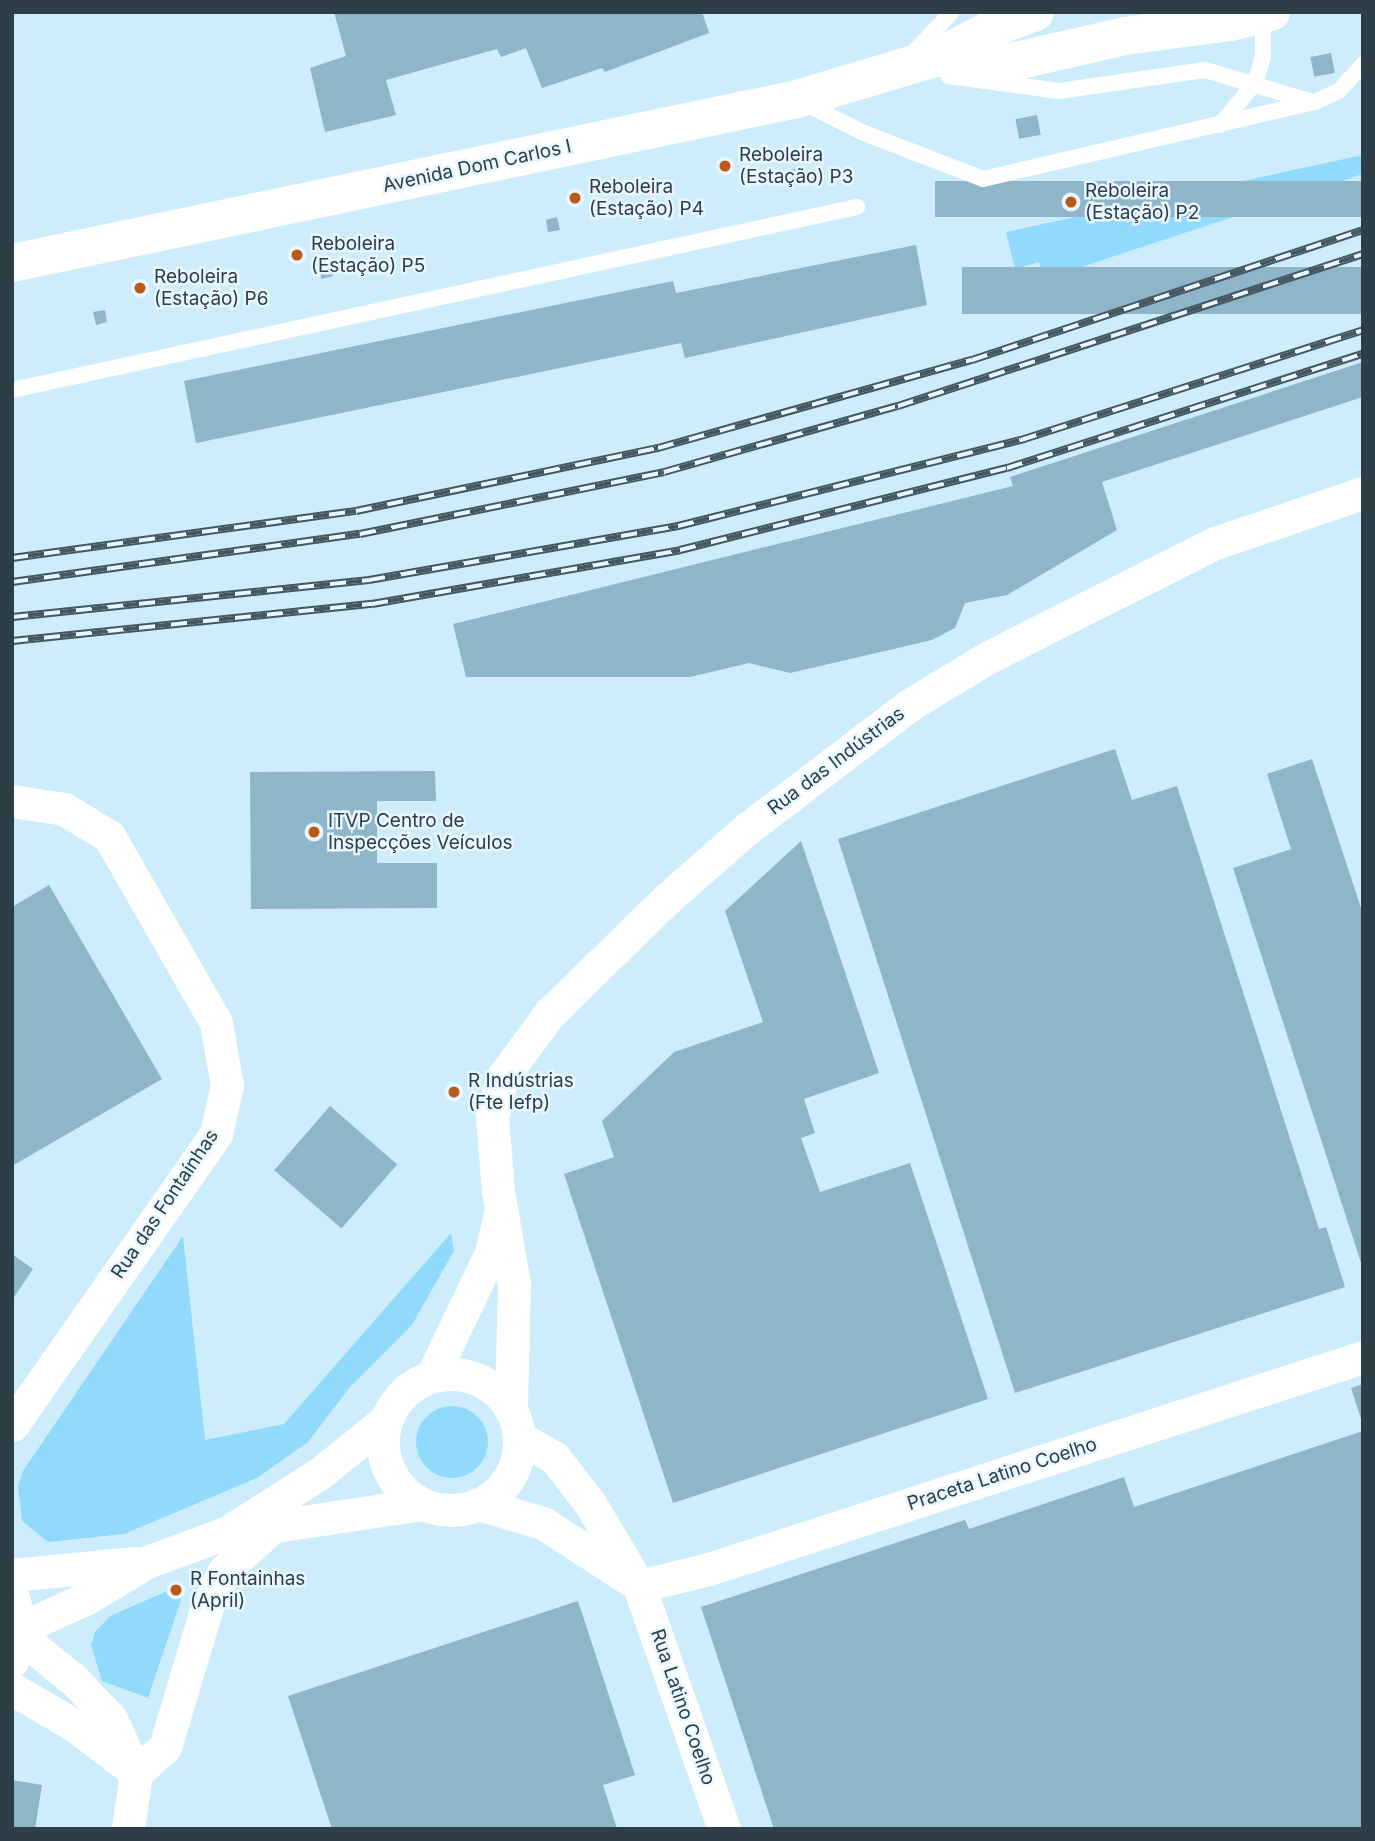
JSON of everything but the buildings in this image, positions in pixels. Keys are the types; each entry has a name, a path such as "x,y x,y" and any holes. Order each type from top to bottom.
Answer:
{"street":[{"name":"Avenida Dom Carlos I","path":"12,263 797,99 938,57 1000,24 1035,12"},
{"name":"Avenida Dom Carlos I","path":"938,57 1016,61 1125,36 1248,15"},
{"name":"Rua das Indústrias","path":"515,1423 514,1284 501,1208 492,1117 502,1078 550,1013 668,898 748,828 911,704 987,659 1215,543 1363,493"},
{"name":"Rua das Fontaínhas","path":"12,801 64,809 108,836 216,1023 227,1085 216,1133 12,1425"},
{"name":"Rua das Indústrias","path":"432,1376 491,1253 501,1208"},
{"name":"Praceta Latino Coelho","path":"639,1586 709,1569 1363,1357"},
{"path":"18,1642 147,1562 223,1534 320,1473 386,1420 412,1385 432,1376 454,1373 477,1378 497,1390 515,1423 510,1478 478,1504 450,1510 422,1504 405,1493 385,1460 386,1420"},
{"name":"Rua Latino Coelho","path":"515,1423 555,1458 590,1505 639,1586 724,1829"},
{"path":"223,1534 422,1504"},
{"path":"478,1504 543,1523 639,1586"},
{"path":"136,1773 165,1746 208,1604 224,1571 271,1528"},
{"path":"12,1576 147,1562"},
{"path":"12,1594 18,1642 74,1680 111,1720 136,1773 128,1829"},
{"path":"12,1689 74,1725 136,1773"}],"lane":[{"path":"897,69 952,12"},
{"path":"1220,125 1255,83 1263,57 1248,15"},
{"path":"797,99 864,133 983,179 1315,102 1339,92 1363,64"},
{"path":"897,69 1059,91 1205,70 1315,102"},
{"path":"12,390 857,207"}],"shaded area":[{"path":"1363,155 1363,174 1045,279 1039,262 1015,269 1006,232"},
{"path":"451,1233 454,1251 412,1325 350,1387 308,1442 257,1478 124,1534 48,1542 22,1521 18,1486 23,1471 183,1236 205,1440 284,1424"},
{"path":"459,1406 478,1416 486,1428 486,1456 478,1468 466,1476 445,1478 426,1468 418,1456 416,1435 426,1416 438,1408"},
{"path":"174,1588 182,1589 183,1594 148,1698 102,1681 91,1645 95,1632 110,1616"}],"railway":[{"path":"12,558 356,511 658,448 972,360 1363,230"},
{"path":"12,582 360,534 664,472 898,406 1363,254"},
{"path":"12,617 369,580 678,526 1021,440 1363,330"},
{"path":"12,641 372,604 680,550 1007,468 1363,354"}],"place":[{"name":"Reboleira (Estação) P3","path":"725,166"},
{"name":"Reboleira (Estação) P4","path":"575,198"},
{"name":"Reboleira (Estação) P2","path":"1071,202"},
{"name":"Reboleira (Estação) P5","path":"297,255"},
{"name":"Reboleira (Estação) P6","path":"140,288"},
{"name":"ITVP Centro de Inspecções Veículos","path":"314,832"},
{"name":"R Indústrias (Fte Iefp)","path":"454,1092"},
{"name":"R Fontainhas (April)","path":"176,1590"}]}
